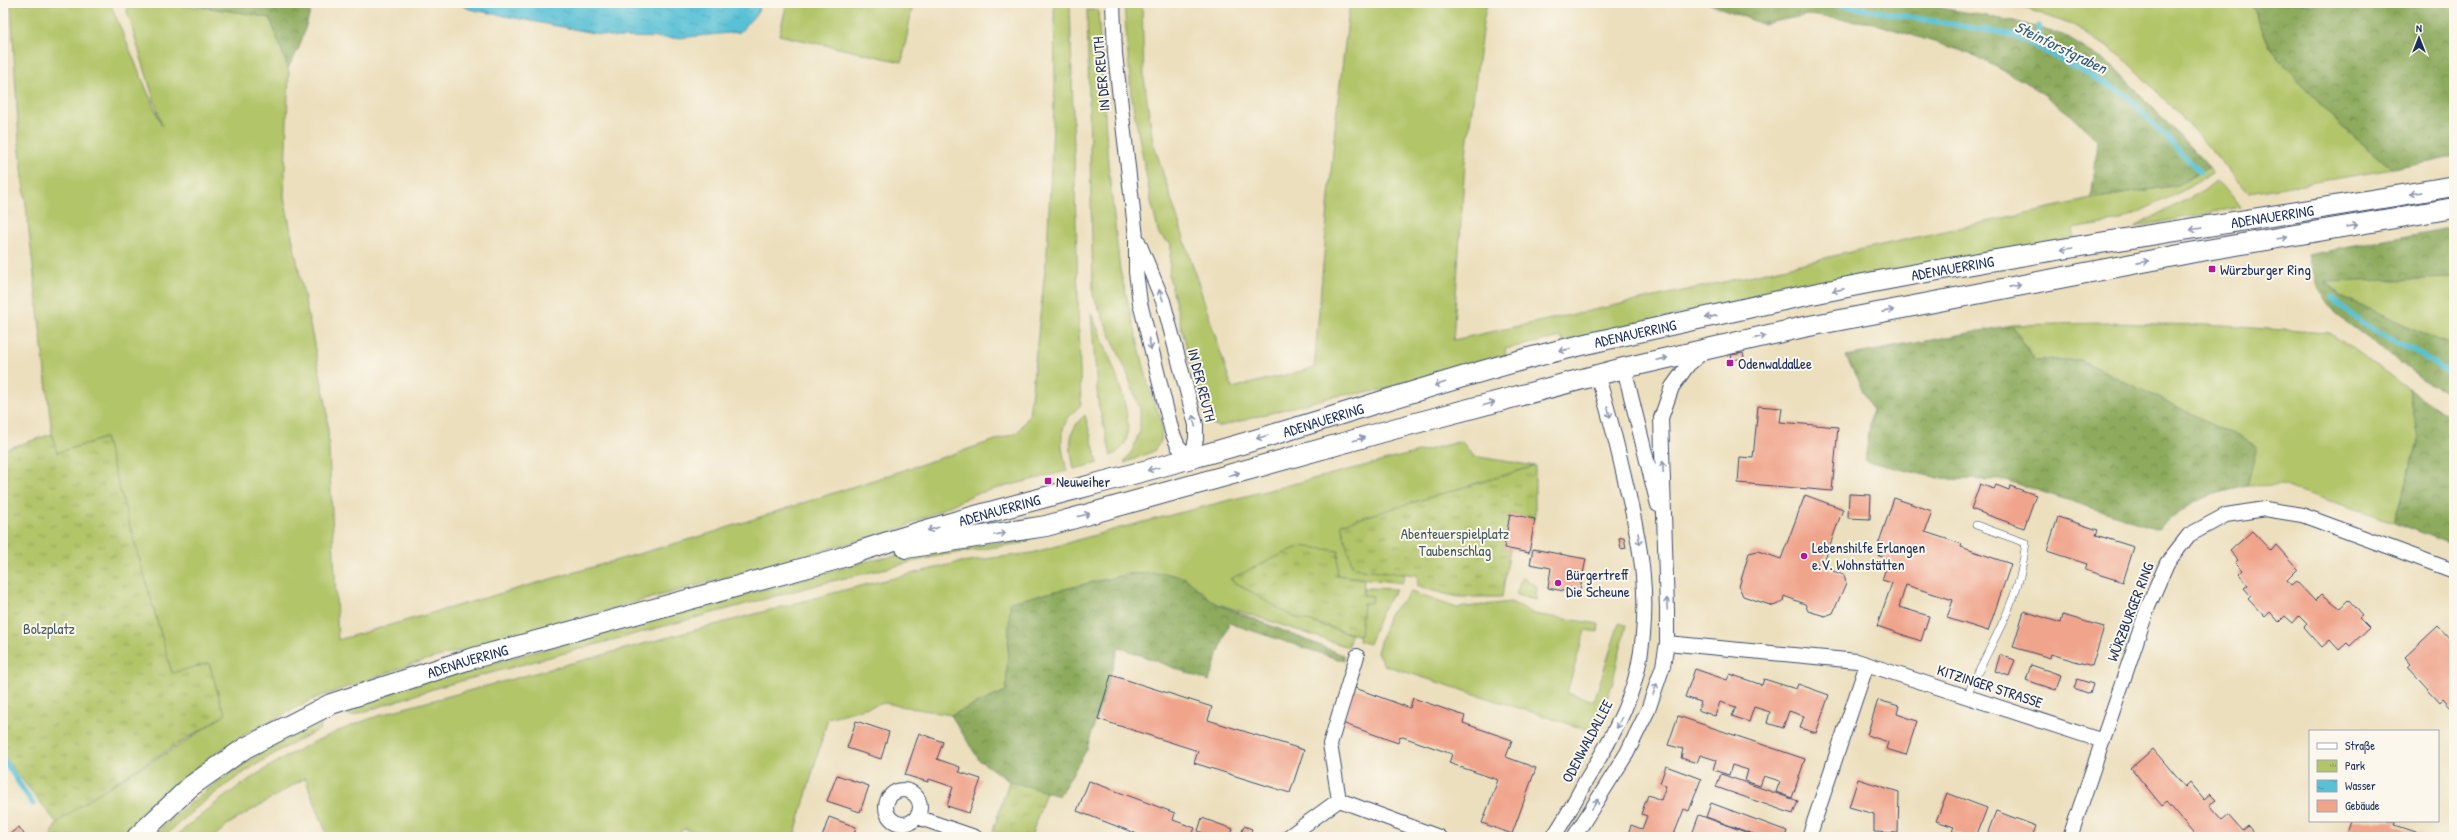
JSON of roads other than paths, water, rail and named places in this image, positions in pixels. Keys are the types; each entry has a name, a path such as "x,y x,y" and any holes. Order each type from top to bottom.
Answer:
{"main road":[{"name":"ADENAUERRING","path":"137,837 191,786 245,748 331,704 470,659 834,560 879,545 1056,494 1191,459 1489,370 1603,341 1773,303 1910,276 2454,186"},
{"name":"ADENAUERRING","path":"834,560 1046,526 1397,428 1597,375 1804,327 2252,243 2454,208"},
{"path":"1603,341 1624,368"},
{"path":"1597,375 1603,341"},
{"path":"1191,459 1197,485"}],"street":[{"name":"IN DER REUTH","path":"1113,3 1115,54 1136,237 1136,272 1140,303 1170,424 1178,446 1191,459"},
{"name":"IN DER REUTH","path":"1136,237 1150,266 1163,301 1196,425 1196,439 1191,459"},
{"path":"1574,837 1627,753 1648,710 1663,666 1667,643 1661,418 1672,387 1688,365 1706,350"},
{"path":"1624,368 1664,534"},
{"name":"ODENWALDALLEE","path":"1553,837 1610,741 1624,712 1638,669 1645,622 1644,566 1607,404 1597,375"},
{"name":"WÜRZBURGER RING","path":"2070,837 2148,607 2167,563 2189,535 2226,515 2265,509 2302,514 2454,571"},
{"name":"KITZINGER STRASSE","path":"1667,643 1857,661 2103,741"},
{"path":"1339,800 1330,744 1357,656"},
{"path":"1809,837 1867,664"},
{"path":"1288,837 1339,800"},
{"path":"1339,800 1439,837"},
{"path":"917,817 974,837"}],"lane":[{"path":"1967,696 1979,668 1994,642 2020,576 2026,543 1976,525"}],"water":[{"path":"458,3 761,3 758,12 740,32 677,38 614,37 469,9"}],"waterway":[{"name":"Steinforstgraben","path":"1829,3 2014,35 2125,94 2200,172"},
{"path":"2038,26 2041,49"},
{"name":"Steinforstgraben","path":"2333,297 2350,314 2368,327 2415,351 2454,376"},
{"path":"3,759 33,804"}],"place":[{"name":"Würzburger Ring","path":"2212,269"},
{"name":"Odenwaldallee","path":"1730,363"},
{"name":"Neuweiher","path":"1048,481"},
{"name":"Lebenshilfe Erlangen e.V. Wohnstätten","path":"1804,556"},
{"name":"Bürgertreff Die Scheune","path":"1558,583"}],"park label":[{"name":"Abenteuerspielplatz Taubenschlag","path":"1455,542"},
{"name":"Bolzplatz","path":"49,628"}]}
